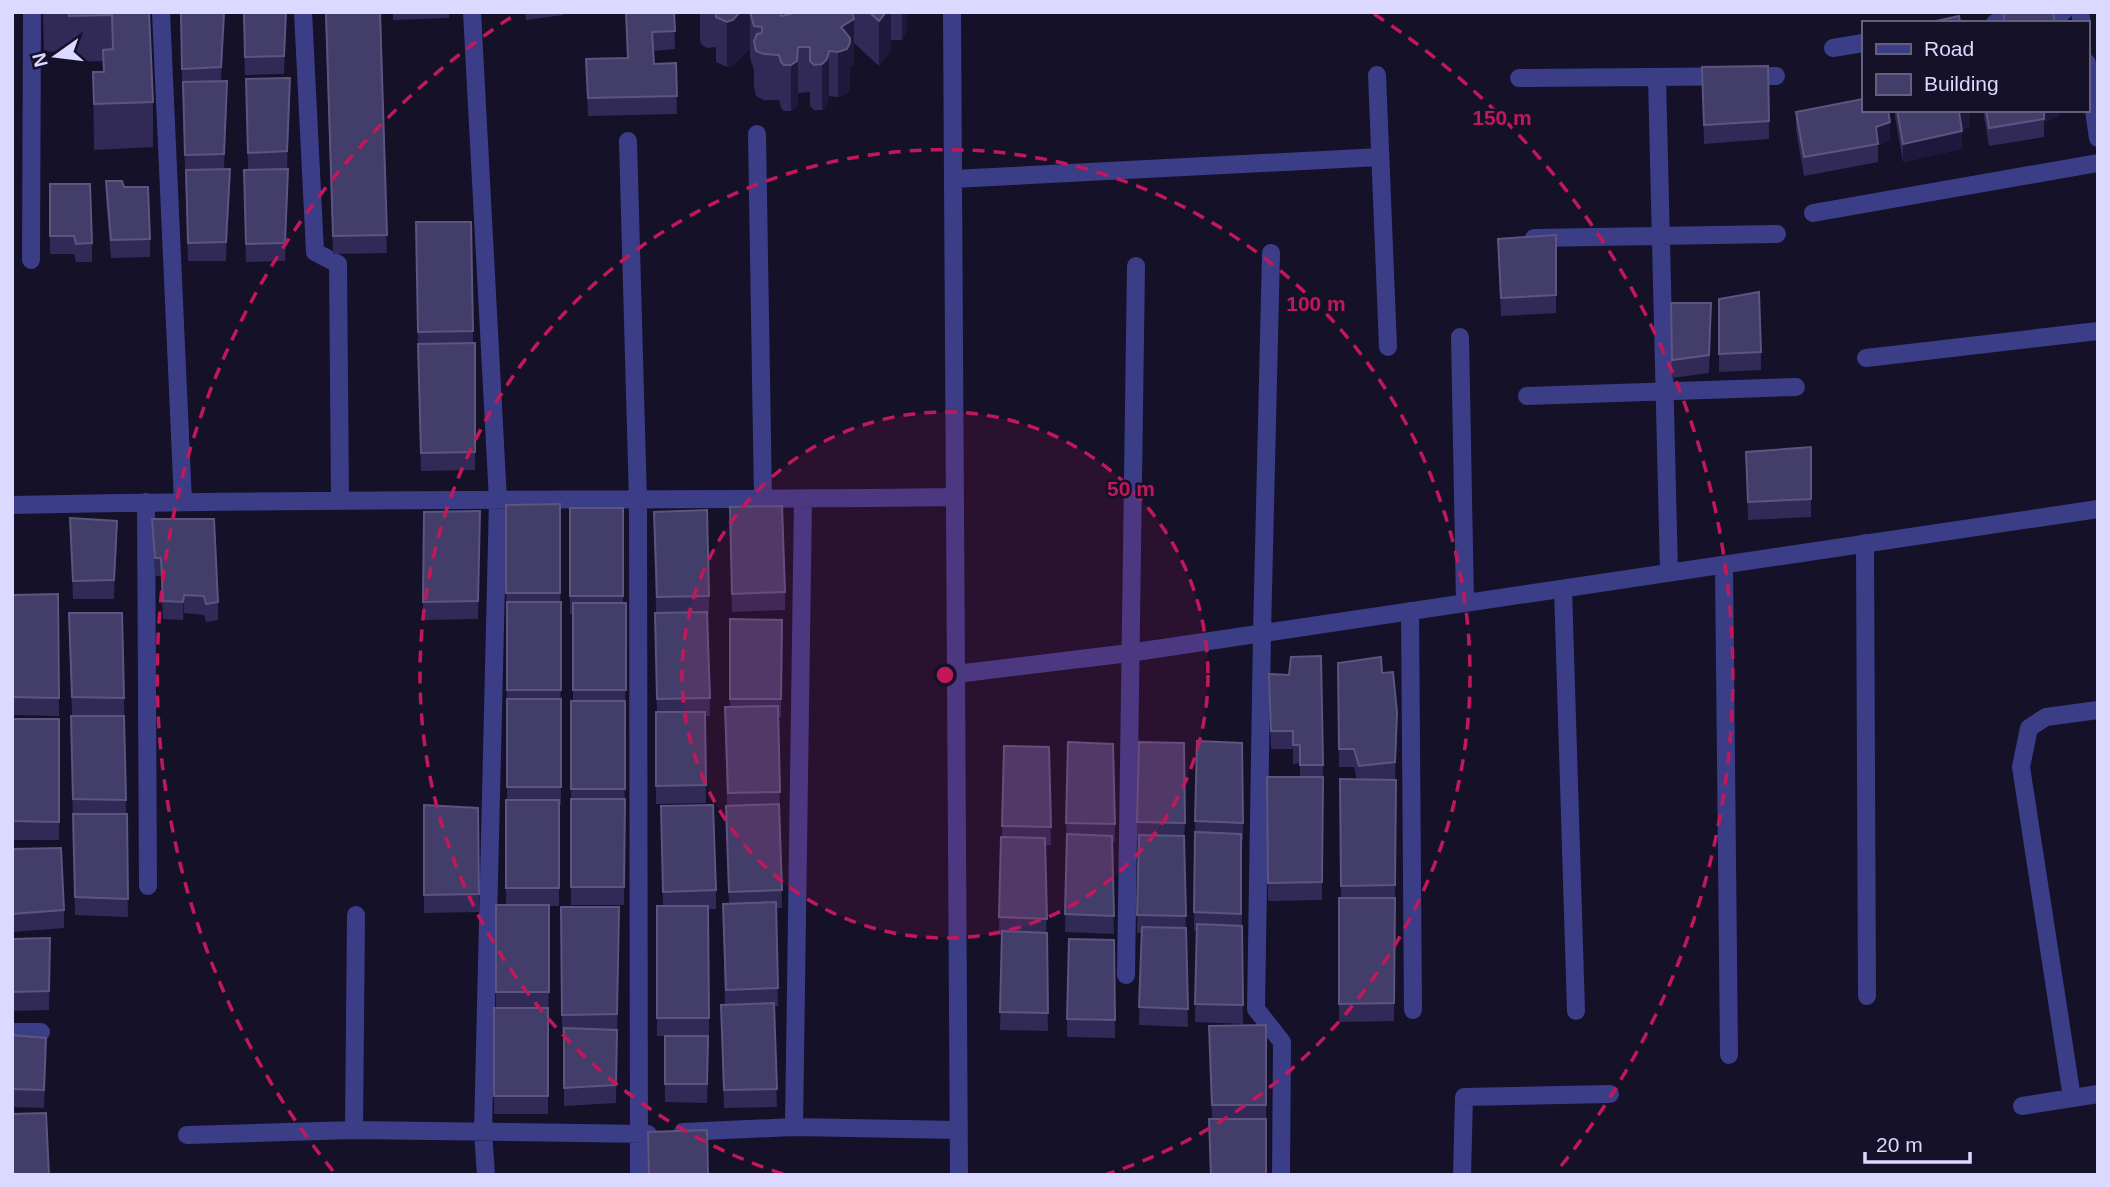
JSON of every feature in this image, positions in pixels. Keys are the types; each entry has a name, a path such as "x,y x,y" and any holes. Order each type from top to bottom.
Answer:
{"street":[{"path":"31,260 32,12"},
{"path":"161,12 183,502"},
{"path":"303,12 315,252 338,264 340,501"},
{"path":"472,12 498,500 482,1132 486,1175"},
{"path":"952,12 959,1175"},
{"path":"2007,21 2063,12"},
{"path":"1833,48 1862,43"},
{"path":"1377,75 1388,347"},
{"path":"1519,78 1776,76"},
{"path":"1657,77 1669,573"},
{"path":"2089,77 2098,138"},
{"path":"757,134 763,499"},
{"path":"628,141 638,501 639,1175"},
{"path":"953,179 1380,157"},
{"path":"1813,213 2098,163"},
{"path":"1531,238 1777,234"},
{"path":"1271,253 1256,1009 1282,1042 1281,1175"},
{"path":"1126,975 1136,266"},
{"path":"1866,358 2098,331"},
{"path":"1460,337 1465,603"},
{"path":"1527,396 1796,387"},
{"path":"12,505 955,496"},
{"path":"794,1127 803,499"},
{"path":"146,502 148,886"},
{"path":"956,674 1129,653 2098,509"},
{"path":"1865,543 1867,996"},
{"path":"1724,565 1729,1055"},
{"path":"1563,589 1576,1012"},
{"path":"1410,611 1413,1010"},
{"path":"2072,1098 2021,767 2029,728 2046,717 2098,710"},
{"path":"354,1130 356,915"},
{"path":"12,1032 41,1032"},
{"path":"1462,1175 1464,1097 1610,1094"},
{"path":"2022,1106 2098,1094"},
{"path":"187,1135 354,1130 639,1134 794,1127 959,1130"}],"building":[{"path":"69,12 149,12 153,102 94,104 93,72 104,72 103,50 113,49 112,15 69,16"},
{"path":"181,12 224,12 221,67 182,69"},
{"path":"244,12 286,12 284,56 245,57"},
{"path":"326,12 380,12 387,235 333,236"},
{"path":"626,12 674,12 675,31 652,32 654,64 676,63 677,96 588,98 586,59 628,58"},
{"path":"716,12 740,12 727,22 716,17"},
{"path":"750,12 781,12 781,16 791,12 852,12 854,19 841,27 850,38 850,43 847,49 829,51 822,64 814,65 810,61 810,47 798,47 797,61 784,65 779,55 756,51 754,41 757,34 762,33 762,27 754,26"},
{"path":"869,12 886,12 879,21"},
{"path":"2003,12 2053,12 2055,21 2005,21"},
{"path":"1959,16 1960,21 1936,21"},
{"path":"1768,66 1769,121 1704,125 1702,67"},
{"path":"290,78 287,151 248,153 246,79"},
{"path":"227,81 224,154 185,155 183,82"},
{"path":"1862,99 1862,112 1888,112 1890,122 1876,127 1878,144 1804,157 1796,112"},
{"path":"1897,112 1959,112 1962,131 1903,144"},
{"path":"1986,112 2044,112 2044,119 1989,128"},
{"path":"230,169 226,242 188,243 186,170"},
{"path":"288,169 285,243 246,244 244,170"},
{"path":"106,181 122,181 124,187 148,187 150,239 111,240"},
{"path":"50,184 90,184 92,243 76,244 74,236 50,236"},
{"path":"416,222 471,222 473,331 418,332"},
{"path":"1556,235 1556,295 1501,298 1498,239"},
{"path":"1759,292 1761,352 1719,354 1719,299"},
{"path":"1671,303 1711,303 1709,355 1672,360"},
{"path":"475,343 475,452 421,453 418,344"},
{"path":"1811,447 1811,499 1748,502 1746,452"},
{"path":"560,504 560,593 506,593 506,505"},
{"path":"782,506 785,592 732,594 730,507"},
{"path":"570,508 623,508 623,596 570,596"},
{"path":"707,510 709,596 657,597 654,512"},
{"path":"480,511 478,601 423,602 424,512"},
{"path":"70,518 117,521 114,580 73,581"},
{"path":"152,519 214,519 218,602 206,604 204,596 184,595 183,602 163,601 161,558 155,558"},
{"path":"58,594 59,698 12,697 12,595"},
{"path":"507,602 561,602 561,690 507,690"},
{"path":"573,603 626,603 626,690 573,690"},
{"path":"707,612 710,698 657,699 655,613"},
{"path":"69,613 122,613 124,698 72,697"},
{"path":"730,619 782,620 781,699 730,699"},
{"path":"1321,656 1323,765 1300,765 1300,745 1293,745 1293,731 1271,731 1269,674 1289,675 1291,657"},
{"path":"1381,657 1382,673 1393,672 1397,713 1395,762 1359,766 1354,749 1339,749 1338,663"},
{"path":"507,699 561,699 561,787 507,787"},
{"path":"571,701 625,701 625,789 571,789"},
{"path":"778,706 780,792 728,793 725,707"},
{"path":"656,712 705,712 706,785 656,786"},
{"path":"71,716 124,716 126,800 73,799"},
{"path":"12,719 59,719 59,822 12,821"},
{"path":"1197,741 1242,743 1243,823 1195,821"},
{"path":"1068,742 1113,744 1115,824 1066,823"},
{"path":"1139,742 1184,743 1185,823 1137,822"},
{"path":"1004,746 1049,747 1051,827 1002,826"},
{"path":"1267,777 1323,777 1322,882 1268,883"},
{"path":"1340,779 1396,780 1395,885 1341,886"},
{"path":"571,799 625,799 624,887 571,887"},
{"path":"506,800 559,800 559,888 506,888"},
{"path":"779,804 782,890 729,892 726,806"},
{"path":"424,805 478,808 479,894 424,895"},
{"path":"713,805 716,890 663,892 661,806"},
{"path":"73,814 127,814 128,899 75,897"},
{"path":"1195,832 1241,834 1241,914 1194,912"},
{"path":"1067,834 1112,836 1114,916 1065,914"},
{"path":"1139,835 1184,836 1186,916 1137,915"},
{"path":"1001,837 1045,838 1047,919 999,917"},
{"path":"61,848 64,910 12,914 12,849"},
{"path":"1339,898 1395,898 1394,1003 1339,1004"},
{"path":"776,902 778,988 726,990 723,904"},
{"path":"496,905 549,905 549,992 496,992"},
{"path":"657,906 708,906 709,1018 657,1018"},
{"path":"561,907 619,907 617,1014 562,1015"},
{"path":"1197,924 1242,926 1243,1005 1195,1004"},
{"path":"1142,927 1186,928 1188,1009 1139,1007"},
{"path":"1002,931 1047,933 1048,1013 1000,1012"},
{"path":"50,938 49,991 12,992 12,939"},
{"path":"1069,939 1114,940 1115,1020 1067,1019"},
{"path":"774,1003 777,1089 724,1090 721,1005"},
{"path":"494,1008 548,1008 548,1096 494,1096"},
{"path":"1266,1025 1266,1105 1212,1105 1209,1026"},
{"path":"564,1028 617,1030 616,1085 564,1088"},
{"path":"12,1035 46,1038 44,1090 12,1089"},
{"path":"665,1036 708,1036 707,1084 665,1084"},
{"path":"46,1113 49,1175 12,1175 12,1114"},
{"path":"1209,1119 1266,1119 1266,1175 1211,1175"},
{"path":"707,1130 708,1175 649,1175 648,1132"}]}
